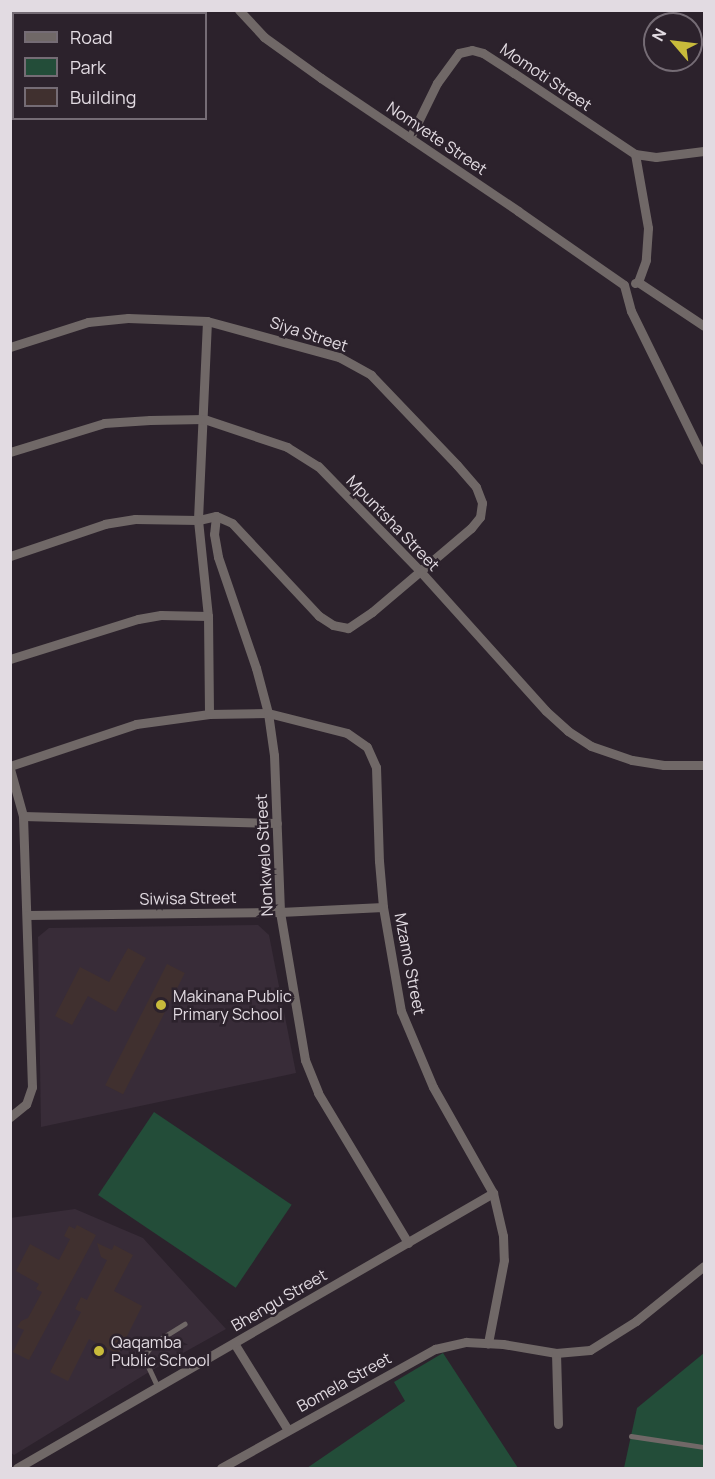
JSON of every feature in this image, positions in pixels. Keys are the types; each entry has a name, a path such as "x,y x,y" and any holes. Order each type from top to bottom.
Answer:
{"street":[{"name":"Nomvete Street","path":"239,10 264,37 624,285"},
{"name":"Momoti Street","path":"410,138 437,83 459,53 472,50 483,53 634,154"},
{"path":"638,282 646,260 648,237 634,154 656,157 705,151"},
{"path":"705,326 638,282 624,285 631,311 705,460"},
{"name":"Siya Street","path":"10,347 88,322 128,318 207,321 277,338 339,357 358,366 371,375 476,487 482,503 480,517 464,534 420,571"},
{"path":"207,321 198,520 208,616 209,714"},
{"name":"Mpuntsha Street","path":"10,452 104,423 204,419 287,447 318,466 420,571 546,711 568,731 591,746 632,760 664,765 705,765"},
{"path":"10,555 105,524 135,519 198,520 216,516 232,523 319,616 341,628 354,627 420,571"},
{"name":"Nonkwelo Street","path":"216,516 214,534 218,557 256,668 268,713 274,755 280,912 310,1079 408,1244"},
{"path":"10,659 138,619 161,615 208,616"},
{"name":"Mzamo Street","path":"10,767 136,724 209,714 268,713 347,733 367,747 376,767 383,907 401,1011 433,1088 493,1193 503,1236 504,1260 488,1343"},
{"path":"10,767 23,816 32,1087 30,1097 15,1114"},
{"path":"23,816 277,823"},
{"name":"Siwisa Street","path":"28,915 280,912 383,907"},
{"name":"Bhengu Street","path":"17,1468 493,1193"},
{"name":"Bomela Street","path":"221,1468 435,1349 456,1343 488,1343 556,1353 590,1350 705,1266"},
{"path":"234,1342 288,1430"},
{"path":"556,1353 558,1424"}],"lane":[{"path":"157,1386 145,1360 146,1353 154,1344 186,1324"},
{"path":"631,1436 705,1447"}],"shaded area":[{"name":"Makinana Public Primary School","path":"258,925 269,935 296,1073 41,1127 38,937 49,928"},
{"name":"Qaqamba Public School","path":"75,1209 143,1238 226,1329 149,1372 14,1455 10,1452 10,1218"}],"green space":[{"path":"154,1112 292,1205 236,1288 98,1195"},
{"path":"443,1353 518,1468 307,1468 405,1401 394,1382"},
{"path":"704,1353 704,1468 624,1468 637,1408"}],"building":[{"path":"128,948 146,958 116,1012 88,996 72,1025 55,1016 80,967 109,982"},
{"path":"167,964 185,973 123,1094 105,1085"},
{"path":"77,1225 96,1235 29,1360 13,1352 24,1330 17,1327 21,1321 28,1318 42,1292 36,1289 39,1284 16,1271 30,1244 59,1260 70,1239 64,1236 69,1226 75,1229"},
{"path":"97,1243 112,1250 114,1245 133,1255 114,1291 142,1306 118,1354 89,1339 68,1381 50,1372 81,1312 75,1309 81,1297 87,1300 107,1260 101,1257"}],"place":[{"name":"Makinana Public Primary School","path":"161,1005"},
{"name":"Qaqamba Public School","path":"99,1351"}]}
